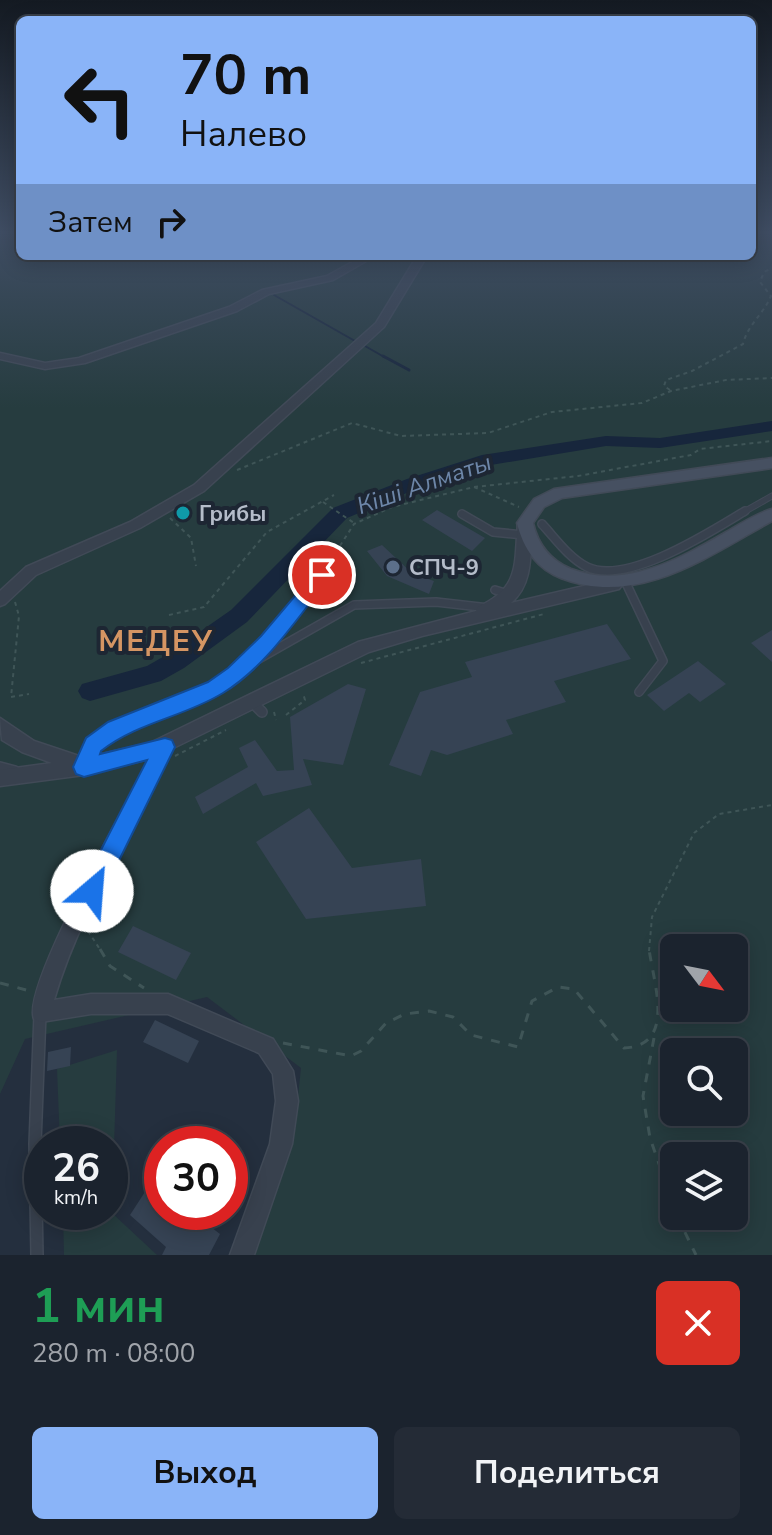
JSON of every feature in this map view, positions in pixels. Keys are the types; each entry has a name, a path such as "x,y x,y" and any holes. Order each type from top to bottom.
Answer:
{"main road":[{"path":"772,463 577,489 549,497 531,523 531,544 556,569 583,582 620,584 654,575 772,514"}],"street":[{"path":"0,356 45,366 81,361 233,309 272,291"},
{"path":"4,600 31,571 135,525 199,488 380,325 401,291"},
{"path":"454,630 492,608 524,571 531,523"},
{"path":"0,778 84,767 165,747 257,707 364,647 454,630 620,584"},
{"path":"0,726 14,741 63,756 84,767"},
{"path":"0,742 62,771"},
{"path":"165,747 79,916 43,1002 168,1004 266,1046 283,1071 287,1101 281,1144 242,1255"}],"lane":[{"path":"462,514 493,532 531,523 587,567 609,572 644,564 772,496"},
{"path":"234,674 267,641 322,575"},
{"path":"620,584 663,661 639,692"},
{"path":"84,767 93,745 102,735 215,688 354,605 436,602 492,608"},
{"path":"0,767 28,776"},
{"path":"37,1255 35,1144 43,1002"}],"path":[{"path":"671,391 664,386 666,380 692,371 743,344 747,327 763,315 771,296 767,291"},
{"path":"228,470 271,461 303,441 327,435 352,423 401,436 488,433 552,412 642,403 671,391 726,380 772,378"},
{"path":"322,575 354,524 392,507 474,487 578,476 691,455 700,449 772,441"},
{"path":"474,487 507,503 531,523"},
{"path":"169,615 204,607 267,532 334,495"},
{"path":"322,501 354,524"},
{"path":"166,515 186,527 196,540 196,566"},
{"path":"4,600 19,616 11,697 29,694"},
{"path":"357,665 454,630 544,614"},
{"path":"454,630 462,641"},
{"path":"286,715 305,700 303,692 293,697"},
{"path":"257,707 272,707 276,720"},
{"path":"156,766 228,729"},
{"path":"660,1167 650,1138 643,1096 655,1033 655,984 648,935 654,908 673,879 693,834 702,824 728,812 772,805"},
{"path":"79,916 110,966 146,990"},
{"path":"0,983 43,1002"},
{"path":"266,1046 281,1043 307,1046 351,1056 361,1051 386,1023 405,1014 429,1011 453,1017 471,1035 518,1047 532,1001 558,987 574,989 584,1002 598,1011 624,1048 638,1050 647,1047 655,1033"},
{"path":"684,1230 696,1255"}],"green space":[{"path":"0,291 772,291 772,1255 255,1255 294,1134 301,1068 207,997 25,1039 0,1094"},
{"path":"117,1050 115,1126 59,1126 57,1069"},
{"path":"128,1228 157,1255 64,1255 63,1230"}],"building":[{"path":"437,510 485,538 472,551 422,520"},
{"name":"СПЧ-9","path":"382,545 413,574 434,581 429,594 387,576 367,551"},
{"path":"607,624 631,659 554,681 566,702 506,720 513,734 447,755 431,750 421,776 389,765 420,692 472,677 465,662"},
{"path":"772,630 772,662 751,643"},
{"path":"698,661 726,684 700,702 689,693 664,711 647,695"},
{"path":"348,684 366,689 343,765 303,759 312,785 263,796 256,783 203,814 195,797 248,767 239,748 255,740 277,771 294,770 290,717"},
{"path":"309,808 352,868 421,859 426,906 306,919 256,842"},
{"path":"133,926 191,953 176,980 118,952"},
{"path":"155,1020 199,1041 188,1063 143,1042"},
{"path":"71,1047 70,1066 47,1071 48,1052"},
{"path":"144,1193 144,1227 130,1215"},
{"path":"147,1230 215,1230 220,1234 209,1255 162,1255 166,1247"}],"waterway":[{"path":"274,295 355,341"},
{"path":"365,346 386,358"},
{"path":"383,356 409,370"},
{"name":"Кіші Алматы","path":"90,691 153,674 176,661 239,616 340,513 414,483 482,461 606,441 660,443 772,426"}],"place":[{"name":"Грибы","path":"183,513"},
{"name":"СПЧ-9","path":"393,567"}],"district":[{"name":"МЕДЕУ","path":"156,641"}],"route":[{"path":"92,891 165,747 84,767 93,745 102,735 115,728 215,688 234,674 267,641 322,575"}]}
